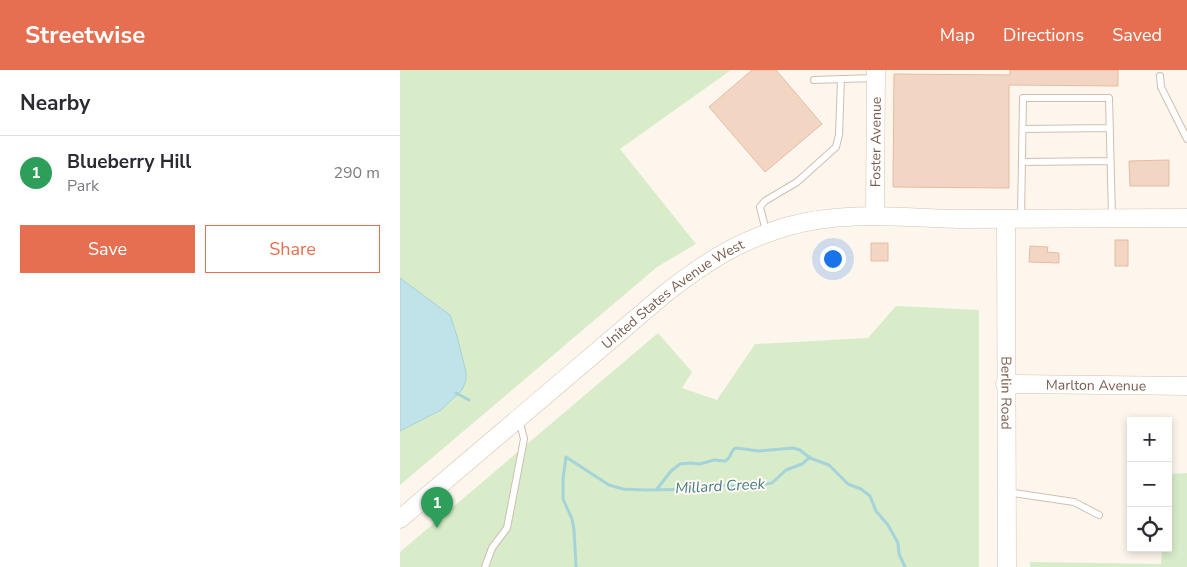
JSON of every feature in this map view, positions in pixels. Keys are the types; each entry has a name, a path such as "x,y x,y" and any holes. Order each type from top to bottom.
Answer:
{"street":[{"name":"Foster Avenue","path":"875,216 876,74"},
{"name":"United States Avenue West","path":"400,520 667,292 696,270 737,246 767,233 792,225 836,217 1187,218"},
{"name":"Berlin Road","path":"1007,567 1005,384 1013,219"},
{"name":"Marlton Avenue","path":"1005,384 1187,386"}],"lane":[{"path":"814,80 841,79 876,74"},
{"path":"1160,76 1161,87 1187,139"},
{"path":"767,233 760,207 765,201 797,182 836,147 839,135 841,79"},
{"path":"1013,219 1022,162 1023,98 1109,98 1112,218"},
{"path":"1023,129 1110,128"},
{"path":"1022,162 1110,161"},
{"path":"485,567 492,548 507,528 524,439 519,418"},
{"path":"1006,492 1074,502 1099,515"}],"green space":[{"path":"400,70 731,70 620,149 696,244 657,267 400,485"},
{"path":"896,306 979,310 979,567 400,567 400,552 658,333 692,372 682,388 717,400 755,344 868,338"},
{"path":"1187,473 1187,567 1030,567 1030,562 1161,564 1162,552 1172,552 1172,474"}],"water":[{"path":"400,278 450,315 466,372 466,380 462,390 441,410 400,431"}],"building":[{"path":"752,70 776,70 822,124 765,172 709,107"},
{"path":"1010,70 1118,70 1118,86 1009,85 1009,188 893,187 894,74 1010,75"},
{"path":"1169,160 1169,186 1130,186 1129,161"},
{"path":"1115,240 1128,240 1128,266 1115,266"},
{"path":"871,243 888,243 888,261 871,261"},
{"path":"1030,246 1048,247 1047,252 1059,253 1059,263 1029,262"}],"waterway":[{"name":"Millard Creek","path":"456,393 469,400"},
{"path":"657,489 671,471 680,464 700,464 714,460 725,461 736,448 759,451 793,448 800,450 810,458 829,465 848,484 861,489 870,496 876,511 888,525 898,543 899,554 905,567"},
{"name":"Millard Creek","path":"576,567 572,519 563,499 566,457 609,485 623,489 645,490 701,489 719,485 745,487 772,483 786,470 802,464 810,457"}],"place":[{"name":"Blueberry Hill","path":"437,528"}]}
